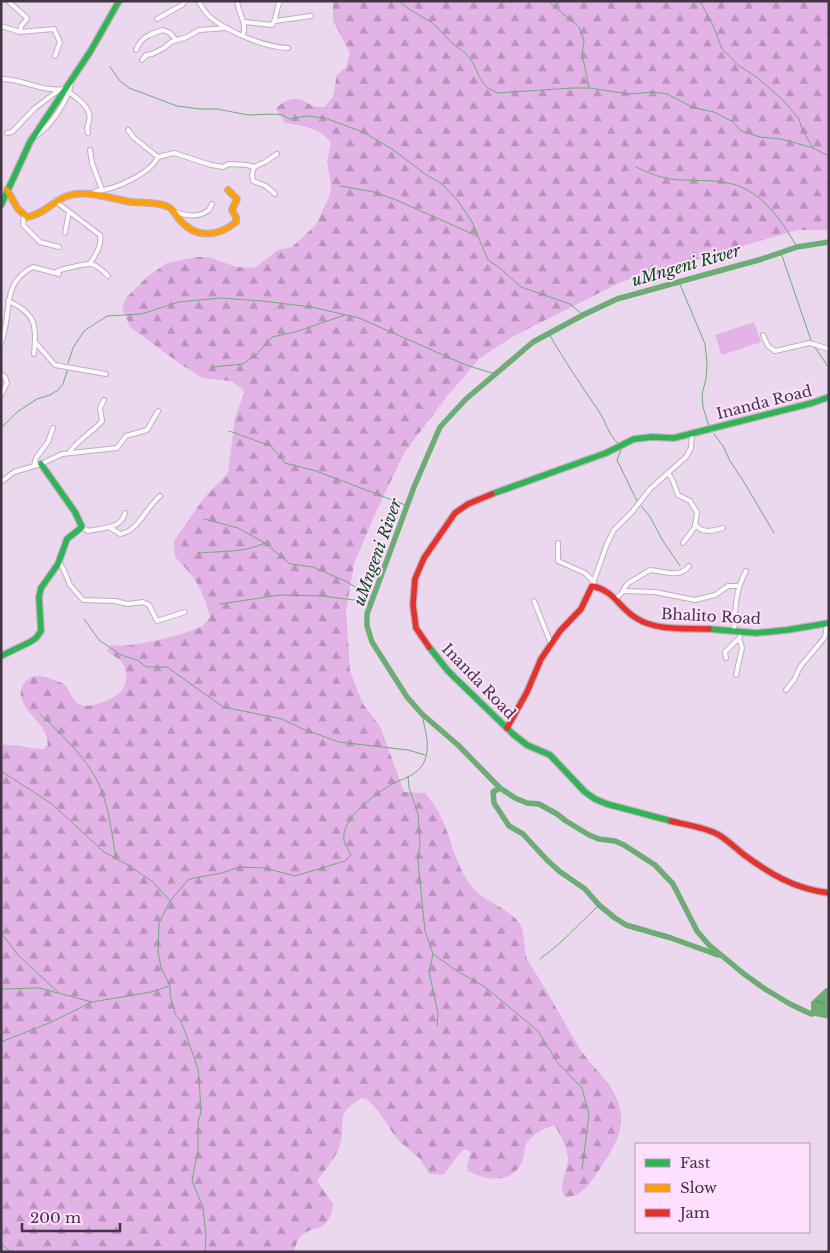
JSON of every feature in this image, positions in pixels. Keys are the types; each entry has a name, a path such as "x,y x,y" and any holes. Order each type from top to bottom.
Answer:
{"street":[{"path":"8,1 27,19 21,26 20,32"},
{"path":"1,205 16,168 33,137 100,39 119,1"},
{"path":"157,19 182,5 185,1"},
{"path":"198,1 209,16 227,28 271,46 288,48"},
{"path":"237,1 245,27 243,36"},
{"path":"244,22 271,26 275,21 280,1"},
{"path":"275,21 311,16"},
{"path":"1,26 20,32 54,29 60,42 55,56"},
{"path":"142,60 146,55 164,48 170,42 200,30 227,28"},
{"path":"136,50 141,40 163,30 170,33 176,40"},
{"path":"2,79 13,79 46,90 64,91 87,108 89,118 86,128 88,133"},
{"path":"7,133 12,132 34,108 64,91"},
{"path":"128,130 134,138 158,156"},
{"path":"90,150 92,163 102,190"},
{"path":"93,194 96,191 110,189 143,172 158,156 174,152 211,165 223,167 229,164 254,167 277,154"},
{"path":"254,167 253,181 266,186 275,194"},
{"path":"7,190 19,210 29,217 37,215 55,201 72,194 93,194 131,202 162,205 175,212 197,216 209,210 212,204"},
{"path":"175,212 185,225 204,235 211,235 227,229 237,220 232,210 237,198 228,190"},
{"path":"55,201 100,236 95,256 90,263"},
{"path":"65,232 69,212"},
{"path":"24,215 24,225 40,242 59,247"},
{"path":"1,343 5,332 9,288 23,271 33,267 56,274 66,268 90,263 98,266 108,276"},
{"path":"8,301 17,304 28,312 32,318 35,326 34,354"},
{"path":"763,335 768,346 775,351 810,343 829,349"},
{"path":"35,342 56,366 106,374"},
{"path":"1,374 5,377 7,383 1,395"},
{"name":"Inanda Road","path":"829,397 674,438 647,437 634,439 606,453 510,486 476,500 455,513 442,530 416,574 413,592 413,616 418,631 456,680 527,745 550,755 584,792 599,801 711,831 782,881 807,891 829,893"},
{"path":"69,453 74,446 102,421 100,408 104,400"},
{"path":"1,482 14,472 69,453 118,447 126,436 147,430 158,411"},
{"path":"34,466 36,458 48,442 53,428"},
{"path":"507,728 541,659 560,631 580,609 593,584 614,530 647,493 681,463 689,453 692,433"},
{"path":"41,464 75,512 82,527 88,531 109,527 122,522 125,513"},
{"path":"668,473 678,495 690,501 697,510 698,515 693,531 683,543"},
{"path":"109,527 120,534 126,532 140,520 152,503 160,496"},
{"path":"695,524 698,528 706,531 723,528"},
{"path":"1,656 30,642 41,631 40,590 59,562 67,539 82,527"},
{"path":"558,543 558,561 583,572 593,584"},
{"path":"59,562 70,585 83,600 115,601 128,604 146,603 149,605 157,621 185,612"},
{"path":"616,598 627,584 650,570 676,574 687,570 689,566"},
{"path":"734,632 733,613 746,571"},
{"name":"Bhalito Road","path":"593,584 607,589 621,606 637,618 653,625 734,632 741,635 828,623"},
{"path":"623,591 655,592 696,600 715,595 728,586 740,586"},
{"path":"534,601 551,644"},
{"path":"786,690 794,680 800,667 825,637 828,623"},
{"path":"726,658 725,652 741,635"},
{"path":"736,674 742,648 741,635"}],"green space":[{"path":"333,1 829,1 829,230 797,230 621,282 514,336 480,358 448,395 404,453 354,564 346,611 350,671 363,704 380,726 404,792 425,793 439,812 466,879 483,897 510,914 520,924 530,964 580,1049 605,1079 615,1095 621,1115 620,1130 611,1151 589,1184 576,1195 565,1197 562,1183 568,1159 563,1142 555,1126 542,1130 530,1139 525,1147 522,1162 517,1169 505,1177 482,1177 468,1171 467,1165 471,1152 465,1149 443,1175 430,1174 419,1158 397,1139 378,1111 368,1100 362,1098 347,1109 344,1114 339,1148 317,1181 333,1204 328,1221 302,1235 297,1241 294,1252 1,1252 1,745 44,749 48,745 44,731 22,700 22,688 29,678 42,676 62,683 75,701 81,705 85,706 104,702 123,689 126,676 124,666 107,651 111,645 131,645 171,637 202,626 210,617 197,584 175,557 174,541 204,498 228,473 235,418 244,393 243,389 231,381 202,378 179,363 130,327 122,307 126,298 147,277 167,263 208,257 237,267 253,268 278,250 292,247 316,225 329,197 331,186 327,161 331,143 316,130 285,123 276,109 292,99 325,107 333,97 337,75 346,67 350,53 333,21"},
{"path":"754,322 761,342 722,355 715,335"}],"water":[{"path":"826,988 829,988 829,1019 811,1015 811,1002"}],"waterway":[{"path":"399,1 431,22 465,53 474,64 485,85 498,93 589,88 630,94 653,92 667,94 694,108 714,112 733,122 741,131 813,148"},
{"path":"548,1 579,27 584,41 582,54 589,87"},
{"path":"700,1 713,25 722,49 738,65 758,78 783,100 799,119 802,129 813,148 829,156"},
{"path":"110,67 120,81 129,88 177,106 217,109 248,115 283,115 289,119 306,116 325,118 363,132 392,149 425,174 442,184 458,201 472,222 488,260 521,287 570,304 583,315"},
{"path":"636,167 665,178 722,182 747,190 758,197 776,215 797,247"},
{"path":"340,186 374,192 394,199 477,236"},
{"name":"uMngeni River","path":"829,242 797,247 762,259 617,299 533,342 466,399 440,427 414,487 367,614 367,626 372,642 407,697 422,714 458,745 500,788 527,803 539,804 589,835 624,845 655,865 673,884 697,931 709,945 744,974 790,1004 811,1014 829,1009"},
{"path":"781,253 812,343"},
{"path":"679,282 705,344 707,363 706,379 702,394 703,407 709,426"},
{"path":"68,363 73,348 84,331 107,316 141,314 179,302 220,298 312,307 359,318 466,365 495,374"},
{"path":"213,367 243,364 256,355 272,337 295,332 345,315"},
{"path":"549,334 618,443"},
{"path":"814,346 829,368"},
{"path":"1,428 17,412 37,399 58,390 63,384 68,368"},
{"path":"229,431 271,446 285,463 316,471 408,506"},
{"path":"714,434 774,533"},
{"path":"621,450 617,460 637,501"},
{"path":"641,506 649,515 663,541 680,566"},
{"path":"204,519 238,528 265,543 290,564 313,567 345,581 373,597"},
{"path":"198,553 241,550 265,543"},
{"path":"220,604 280,595 322,596 371,602"},
{"path":"84,619 99,640 121,655 137,660 147,667 167,667 223,707 282,719 339,742 408,750 425,755"},
{"path":"40,714 80,755 94,774 108,811 116,859"},
{"path":"205,1252 206,1236 203,1207 192,1181 198,1149 198,1123 201,1112 198,1069 186,1034 175,1014 170,995 170,986 161,967 158,952 159,923 170,901 188,880 222,873 239,867 265,868 295,876 345,861 351,855 344,841 344,832 353,815 377,794 392,784 414,774 424,763 427,746 422,714"},
{"path":"1,771 52,804 104,852 153,882 170,901"},
{"path":"408,776 409,788 418,814 420,843 418,861 425,931 433,954 485,987 538,1031 558,1063 582,1088 589,1114 582,1170"},
{"path":"500,788 493,792 494,803 509,826 523,834 559,871 585,889 599,905 615,918 626,925 671,938 718,955"},
{"path":"540,959 559,944 599,905"},
{"path":"1,933 19,956 59,993"},
{"path":"433,954 429,972 438,1013 437,1026"},
{"path":"1,989 39,988 92,1002 151,992 169,986"},
{"path":"1,1042 49,1023 92,1002"},
{"path":"1,1244 11,1252"}],"traffic: fast":[{"path":"1,205 30,142 90,52 119,1"},
{"path":"492,494 606,453 634,439 652,437 674,438 829,397"},
{"path":"1,656 30,642 41,631 39,597 41,588 58,564 67,539 82,527 75,512 41,464"},
{"path":"709,629 756,633 829,623"},
{"path":"429,647 448,671 513,734 527,745 550,755 585,792 607,804 671,821"}],"traffic: slow":[{"path":"7,190 18,209 27,217 38,214 67,196 91,194 166,206 192,230 207,234 222,231 236,222 236,217 232,210 237,199 228,190"}],"traffic: jam":[{"path":"429,647 416,628 413,605 415,579 424,558 455,513 468,504 492,494"},
{"path":"507,728 527,692 541,659 560,631 581,609 592,586 600,588 611,595 636,618 652,625 671,628 709,629"},
{"path":"671,821 714,832 753,861 783,880 805,888 829,893"}]}
